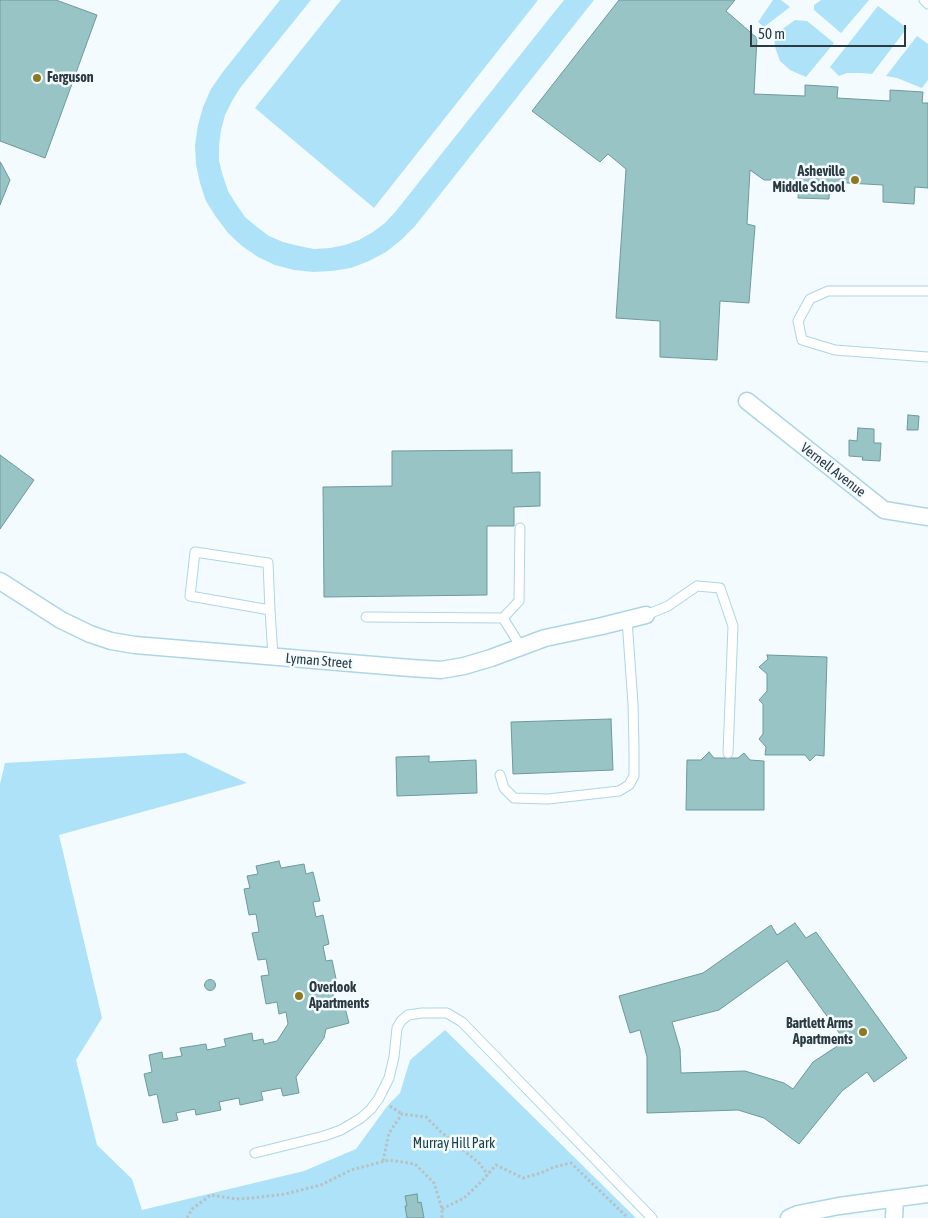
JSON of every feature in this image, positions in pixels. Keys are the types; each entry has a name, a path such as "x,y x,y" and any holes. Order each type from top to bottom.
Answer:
{"street":[{"name":"Vernell Avenue","path":"746,402 884,510 928,517"},
{"name":"Lyman Street","path":"0,581 61,620 90,634 111,641 400,668 441,670 464,666 545,638 646,615"},
{"path":"789,1218 798,1214 839,1206 928,1194"},
{"path":"894,1218 895,1199"}],"lane":[{"path":"924,0 928,4"},
{"path":"928,290 828,291 810,299 798,321 802,340 835,350 928,357"},
{"path":"366,617 503,618 519,601 520,528"},
{"path":"270,610 190,596 194,552 268,563 273,657"},
{"path":"646,615 668,606 697,586 720,588 733,626 728,753"},
{"path":"503,618 521,647"},
{"path":"500,775 504,788 514,798 548,800 618,791 629,785 634,776 634,750 627,620"},
{"path":"255,1153 324,1136 341,1130 361,1118 371,1110 388,1078 394,1057 397,1028 401,1021 408,1015 447,1013 462,1022 652,1218"}],"path":[{"path":"388,1105 402,1114 426,1118 479,1163 488,1175"},
{"path":"383,1162 389,1133 402,1114"},
{"path":"187,1218 192,1209 211,1196 236,1199 285,1194 321,1185 351,1170 389,1160 415,1164 434,1183 442,1209 442,1218"},
{"path":"442,1209 464,1198 496,1165 523,1178 571,1163 628,1218"}],"green space":[{"path":"280,0 311,0 240,88 232,101 225,115 221,130 219,161 228,191 245,217 269,236 283,242 314,249 345,245 359,240 385,223 564,0 594,0 415,226 401,240 386,252 351,268 313,272 275,265 258,257 242,246 228,233 206,201 196,164 195,145 198,125 211,89"},
{"path":"341,0 538,0 374,208 255,108"},
{"path":"773,0 781,0 790,7 764,27 758,22"},
{"path":"821,0 869,0 841,33 814,10 814,5"},
{"path":"878,6 907,28 872,74 847,73 839,76 830,67"},
{"path":"795,20 807,21 834,43 806,77 790,70 780,61 775,47 774,35"},
{"path":"917,36 928,44 928,80 922,88 897,78 886,76"},
{"name":"Murray Hill Park","path":"185,753 247,783 59,835 102,1018 76,1060 97,1145 132,1179 142,1210 304,1171 356,1149 388,1105 400,1093 410,1060 445,1030 636,1218 0,1218 0,784 5,763"}],"building":[{"name":"Ferguson","path":"0,0 56,0 97,15 45,158 0,141"},
{"name":"Asheville Middle School","path":"619,0 735,0 726,11 757,38 754,94 805,96 805,85 838,87 837,98 890,101 890,90 923,92 922,103 928,103 928,188 915,187 914,204 883,202 883,185 830,182 829,199 798,198 799,180 764,180 750,170 747,224 755,226 749,303 720,301 717,360 660,357 660,321 616,318 626,169 608,154 600,162 532,111"},
{"path":"0,162 10,180 0,205"},
{"path":"908,415 919,416 918,430 907,430"},
{"path":"858,428 874,429 874,443 881,443 880,461 862,460 863,457 849,456 849,440 857,441"},
{"path":"512,450 512,473 540,472 540,506 514,507 514,526 487,526 487,595 324,597 323,487 392,486 392,451"},
{"path":"0,455 34,480 0,529"},
{"path":"767,655 827,657 824,756 816,755 810,761 805,755 765,755 766,747 759,739 763,734 763,704 759,700 767,691 767,674 759,667 768,659"},
{"path":"611,719 613,770 513,774 511,722"},
{"path":"709,752 714,758 738,758 744,753 750,760 764,761 764,810 686,810 687,760 701,760"},
{"path":"429,756 429,762 476,760 477,793 397,796 396,757"},
{"name":"Overlook Apartments","path":"279,861 281,868 304,864 306,874 313,872 320,901 313,902 316,917 323,915 329,944 323,946 326,961 332,960 338,988 332,989 335,1006 344,1004 349,1023 326,1029 324,1038 296,1077 299,1093 283,1096 281,1088 261,1092 263,1100 240,1105 239,1098 219,1102 221,1110 196,1115 195,1109 176,1113 178,1120 163,1123 157,1094 149,1096 144,1074 152,1072 149,1055 162,1052 163,1059 182,1056 180,1048 206,1044 207,1050 226,1046 224,1039 252,1033 253,1041 263,1039 264,1044 277,1041 288,1024 286,1012 279,1014 277,1002 266,1004 261,976 269,975 266,959 258,960 252,933 259,932 256,914 249,915 244,889 250,888 247,876 258,874 256,866"},
{"name":"Bartlett Arms Apartments","path":"795,923 806,938 816,932 907,1058 874,1082 867,1072 842,1091 799,1144 764,1118 738,1110 647,1113 647,1057 640,1030 630,1033 619,996 703,973 771,925 777,935","holes":["787,961 845,1041 813,1062 793,1089 784,1083 745,1071 681,1073 680,1049 672,1022 719,1010"]},
{"path":"208,980 212,980 215,985 214,989 208,990 205,987 205,983"},
{"path":"417,1194 418,1203 421,1202 424,1218 407,1218 405,1196"}],"place":[{"name":"Ferguson","path":"37,78"},
{"name":"Asheville Middle School","path":"855,180"},
{"name":"Overlook Apartments","path":"299,996"},
{"name":"Bartlett Arms Apartments","path":"863,1032"}]}
